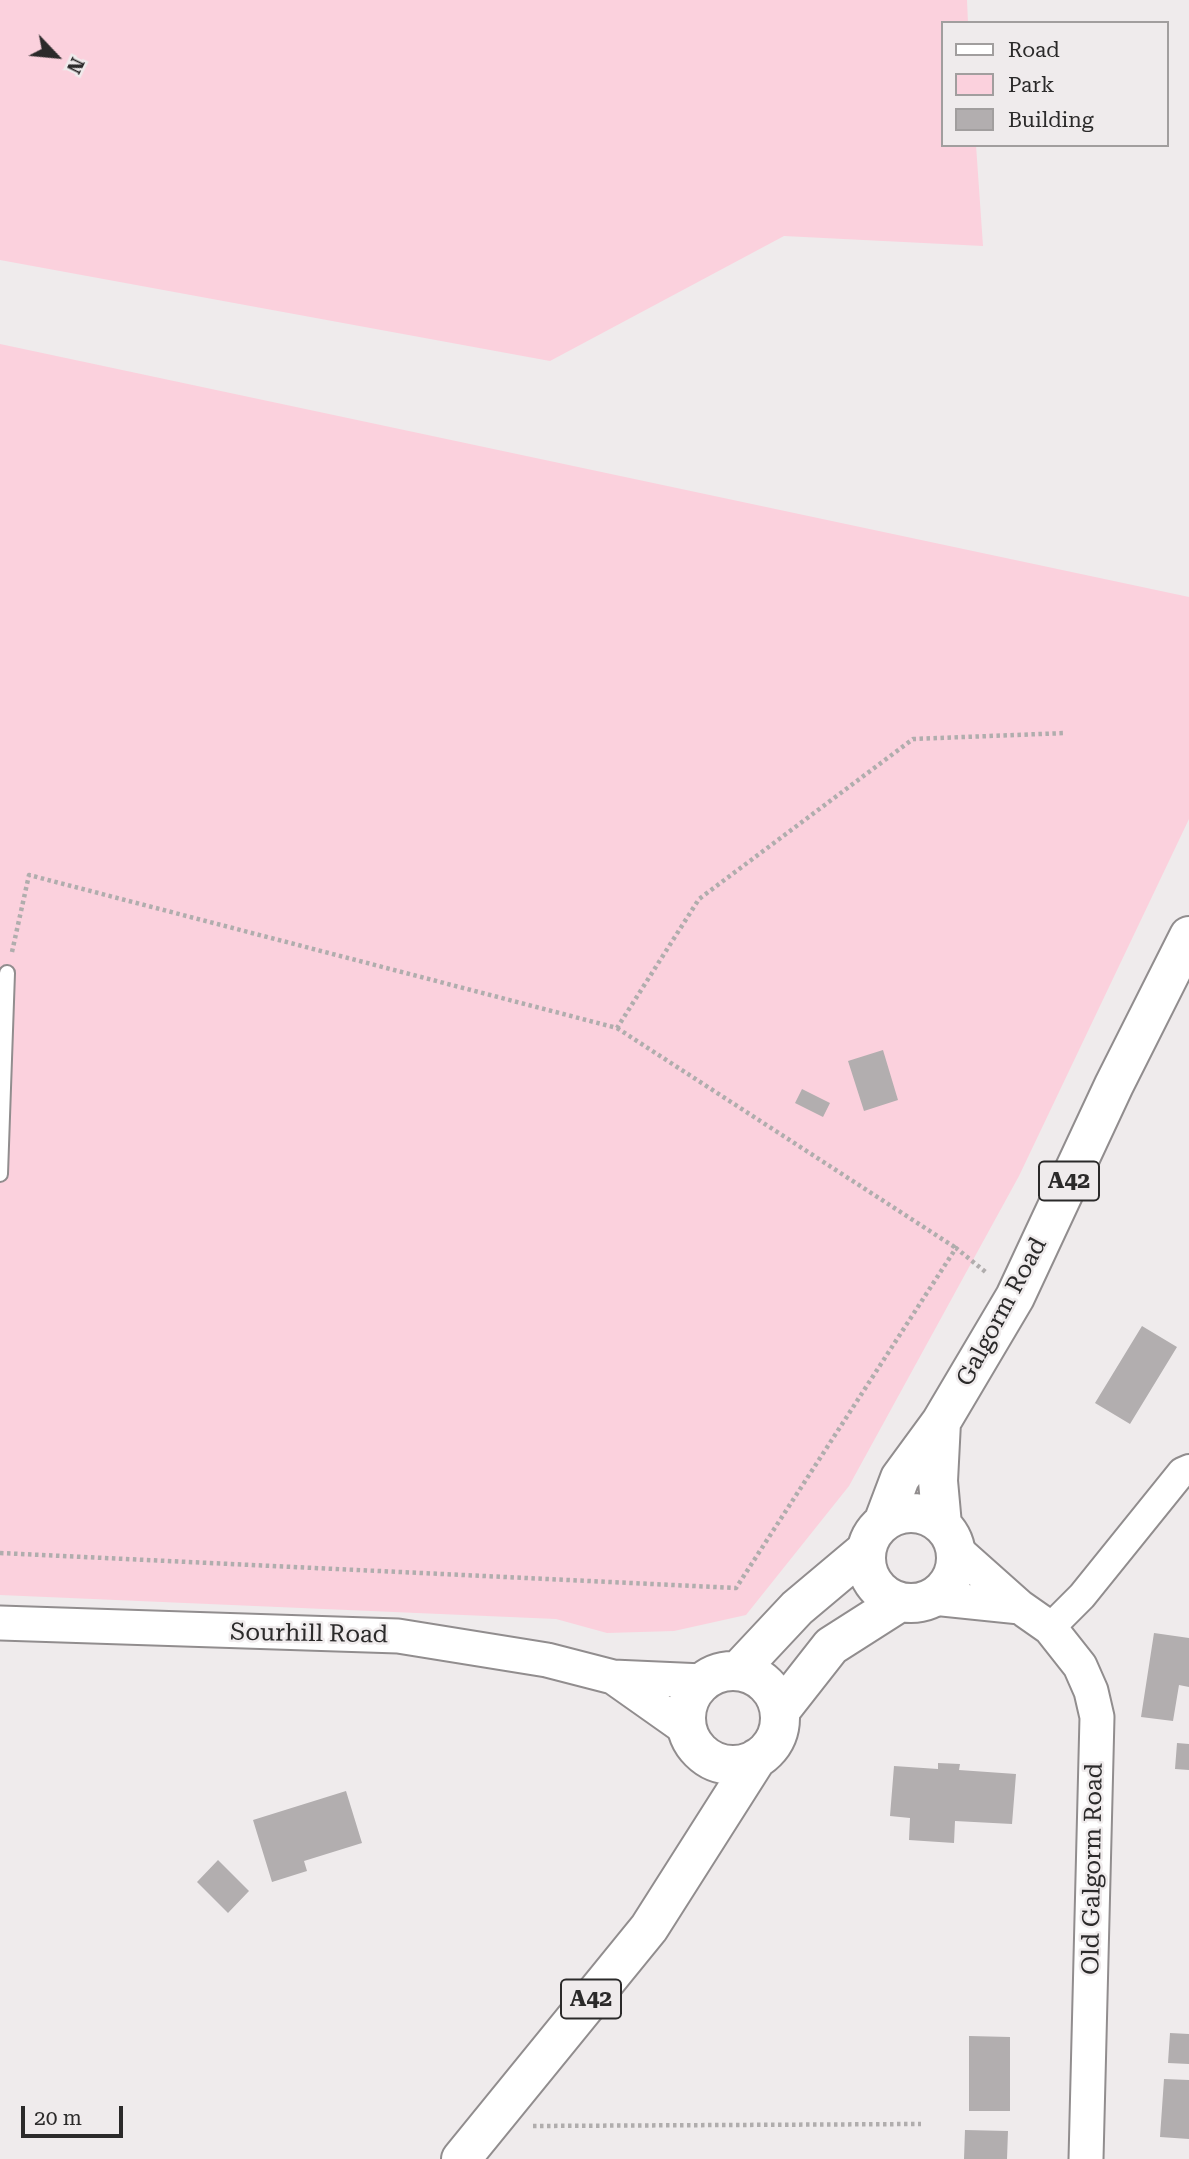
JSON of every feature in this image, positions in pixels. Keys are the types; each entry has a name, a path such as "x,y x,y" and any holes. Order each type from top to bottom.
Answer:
{"main road":[{"name":"Galgorm Road","path":"875,1537 900,1478 941,1422 1015,1297 1114,1085 1189,936"},
{"name":"Galgorm Road","path":"941,1422 938,1481 949,1537"},
{"name":"A42","path":"461,2159 649,1928 757,1758 773,1743 778,1733 780,1711 831,1646 916,1600 952,1577 956,1564 949,1537 932,1517 906,1513 875,1537 687,1709 710,1831"},
{"path":"875,1537 870,1577 888,1597 916,1600"},
{"path":"721,1676 766,1684 775,1696 780,1711"},
{"path":"691,1737 717,1762 732,1765 757,1758"}],"street":[{"path":"1050,1628 1082,1596 1182,1472 1189,1469"},
{"path":"949,1537 1020,1607"},
{"path":"916,1600 1020,1607"},
{"name":"Old Galgorm Road","path":"1020,1607 1050,1628 1080,1666 1091,1692 1097,1717 1086,2159"},
{"name":"Sourhill Road","path":"0,1623 398,1636 547,1660 614,1677 721,1676"},
{"name":"Sourhill Road","path":"614,1677 691,1737"}],"lane":[{"path":"0,1174 7,973"}],"path":[{"path":"617,1028 699,899 913,739 1066,733"},
{"path":"7,973 29,875 617,1028 956,1248 1015,1297"},
{"path":"0,1553 736,1588 956,1248"},
{"path":"487,2126 921,2124"}],"green space":[{"path":"0,0 967,0 968,21 940,21 940,147 976,147 983,246 784,236 550,361 0,260"},
{"path":"0,344 1189,597 1189,819 1019,1176 849,1486 746,1615 674,1631 607,1633 556,1619 0,1595"}],"building":[{"path":"883,1050 898,1100 864,1111 848,1061"},
{"path":"802,1089 830,1103 823,1117 795,1103"},
{"path":"1142,1326 1177,1347 1130,1424 1095,1403"},
{"path":"1154,1633 1189,1638 1189,1687 1179,1685 1173,1721 1141,1717"},
{"path":"1177,1743 1189,1744 1189,1770 1175,1769"},
{"path":"938,1763 960,1764 959,1770 1016,1774 1012,1824 955,1821 954,1843 909,1840 910,1818 890,1816 894,1766 938,1769"},
{"path":"346,1791 362,1843 304,1861 307,1871 272,1882 253,1820"},
{"path":"218,1860 249,1891 228,1913 197,1882"},
{"path":"1170,2033 1189,2034 1189,2064 1168,2063"},
{"path":"969,2036 1010,2037 1010,2111 969,2111"},
{"path":"1164,2079 1189,2080 1189,2139 1160,2137"},
{"path":"965,2130 1008,2131 1007,2159 964,2159"}]}
